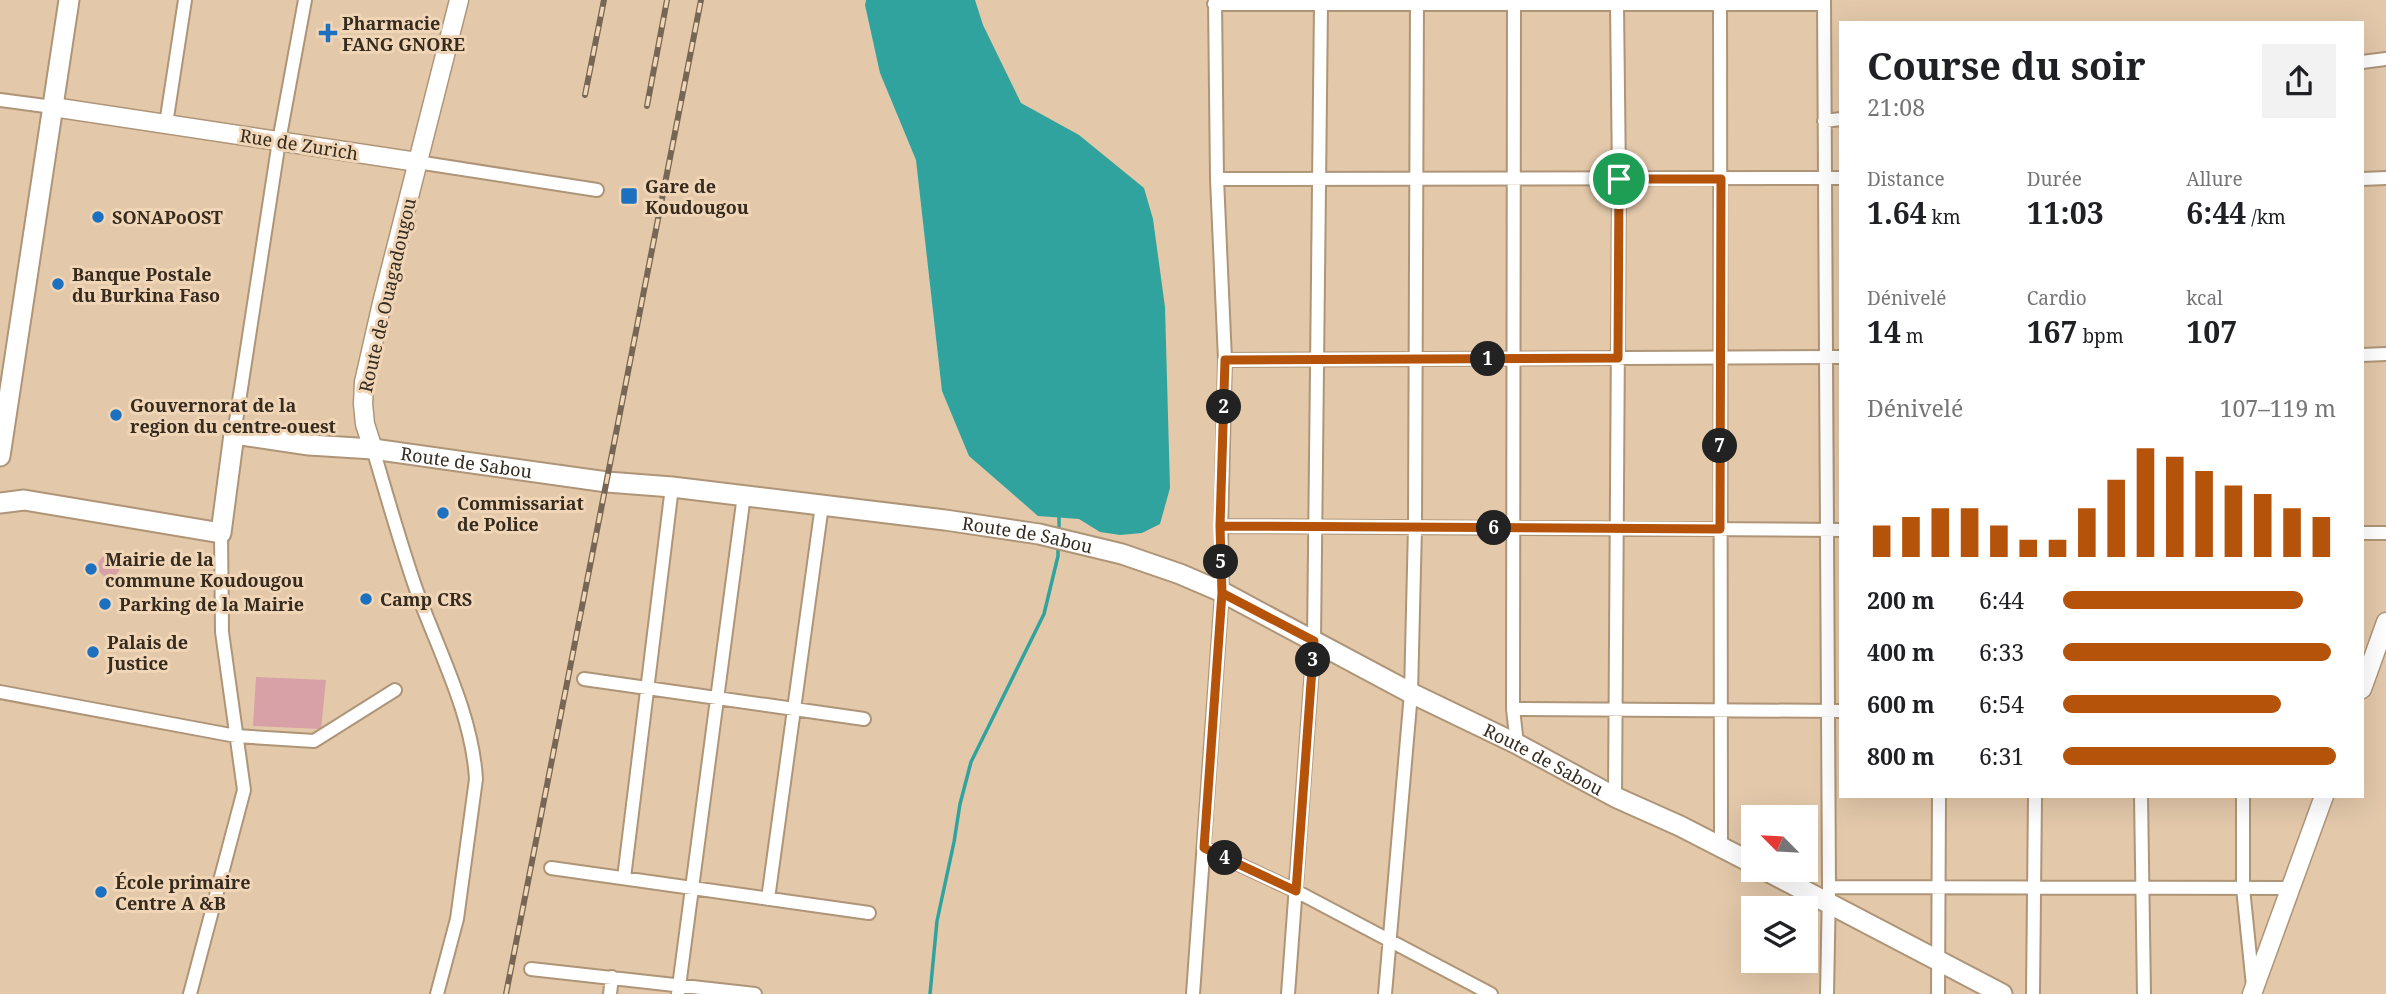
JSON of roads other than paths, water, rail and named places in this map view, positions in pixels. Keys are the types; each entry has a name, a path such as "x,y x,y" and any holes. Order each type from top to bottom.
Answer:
{"main road":[{"path":"0,456 69,0"},
{"name":"Route de Ouagadougou","path":"373,449 365,424 365,382 459,0"},
{"name":"Rue de Zurich","path":"53,107 417,162"},
{"path":"0,503 24,500 221,533 234,434"},
{"name":"Route de Sabou","path":"234,434 309,445 373,449 607,482 744,495 1039,534 1154,564 1222,593 1615,797 1741,857"},
{"path":"0,488 24,500"},
{"path":"2364,683 2386,622"},
{"path":"2253,992 2322,798"},
{"path":"1796,882 1828,894 1938,960 2002,994"}],"street":[{"path":"166,124 185,0"},
{"path":"234,434 279,141 305,0"},
{"path":"1193,994 1222,593 1220,526 1225,360 1217,179 1214,2 1824,2 1827,530 1834,711 1827,994"},
{"path":"1385,994 1411,693 1415,527 1417,2"},
{"path":"1288,994 1314,641 1321,4"},
{"path":"1514,4 1513,709 1517,744"},
{"path":"1615,797 1619,179 1617,4"},
{"path":"1720,4 1721,847"},
{"path":"2364,62 2386,59"},
{"name":"Rue de Zurich","path":"0,100 53,107"},
{"path":"1824,121 1839,120"},
{"name":"Rue de Zurich","path":"417,162 597,190"},
{"path":"1217,179 1839,178"},
{"path":"2364,178 2386,178"},
{"path":"2364,355 2386,354"},
{"path":"1225,360 1839,357"},
{"name":"Route de Ouagadougou","path":"373,449 415,587 468,727 475,762 476,779 457,919 437,994"},
{"path":"624,878 672,487"},
{"path":"679,989 744,495"},
{"path":"768,899 822,505"},
{"path":"1220,526 1839,530"},
{"path":"190,994 244,790 222,632 221,533"},
{"path":"2364,533 2386,533"},
{"path":"584,679 864,719"},
{"path":"0,692 236,736 314,741 395,690"},
{"path":"1513,709 1834,711"},
{"path":"1938,994 1939,798"},
{"path":"2033,994 2035,798"},
{"path":"2141,798 2144,994"},
{"path":"2243,798 2243,888 2253,992"},
{"path":"1204,848 1296,891 1492,994"},
{"path":"551,868 869,914"},
{"path":"1828,894 1940,887 2290,888"},
{"path":"531,969 612,977 679,989 755,994"},
{"path":"610,994 612,977"}],"water":[{"path":"866,0 975,0 983,25 1021,103 1079,135 1144,188 1153,219 1165,307 1170,488 1160,524 1142,533 1120,535 1100,532 1079,519 1038,516 969,456 942,391 916,160 880,73"}],"waterway":[{"path":"1059,518 1059,533"},
{"path":"930,994 937,921 971,762 1044,614 1058,556 1058,544"}],"railway":[{"path":"585,95 604,0"},
{"path":"647,106 667,0"},
{"path":"506,994 701,0"}],"place":[{"name":"Pharmacie FANG GNORE","path":"328,33"},
{"name":"Gare de Koudougou","path":"629,196"},
{"name":"SONAPoOST","path":"98,217"},
{"name":"Banque Postale du Burkina Faso","path":"58,284"},
{"name":"Gouvernorat de la region du centre-ouest","path":"116,415"},
{"name":"Commissariat de Police","path":"443,513"},
{"name":"Mairie de la commune Koudougou","path":"91,569"},
{"name":"Camp CRS","path":"366,599"},
{"name":"Parking de la Mairie","path":"105,604"},
{"name":"Palais de Justice","path":"93,652"},
{"name":"École primaire Centre A &B","path":"101,892"}]}
